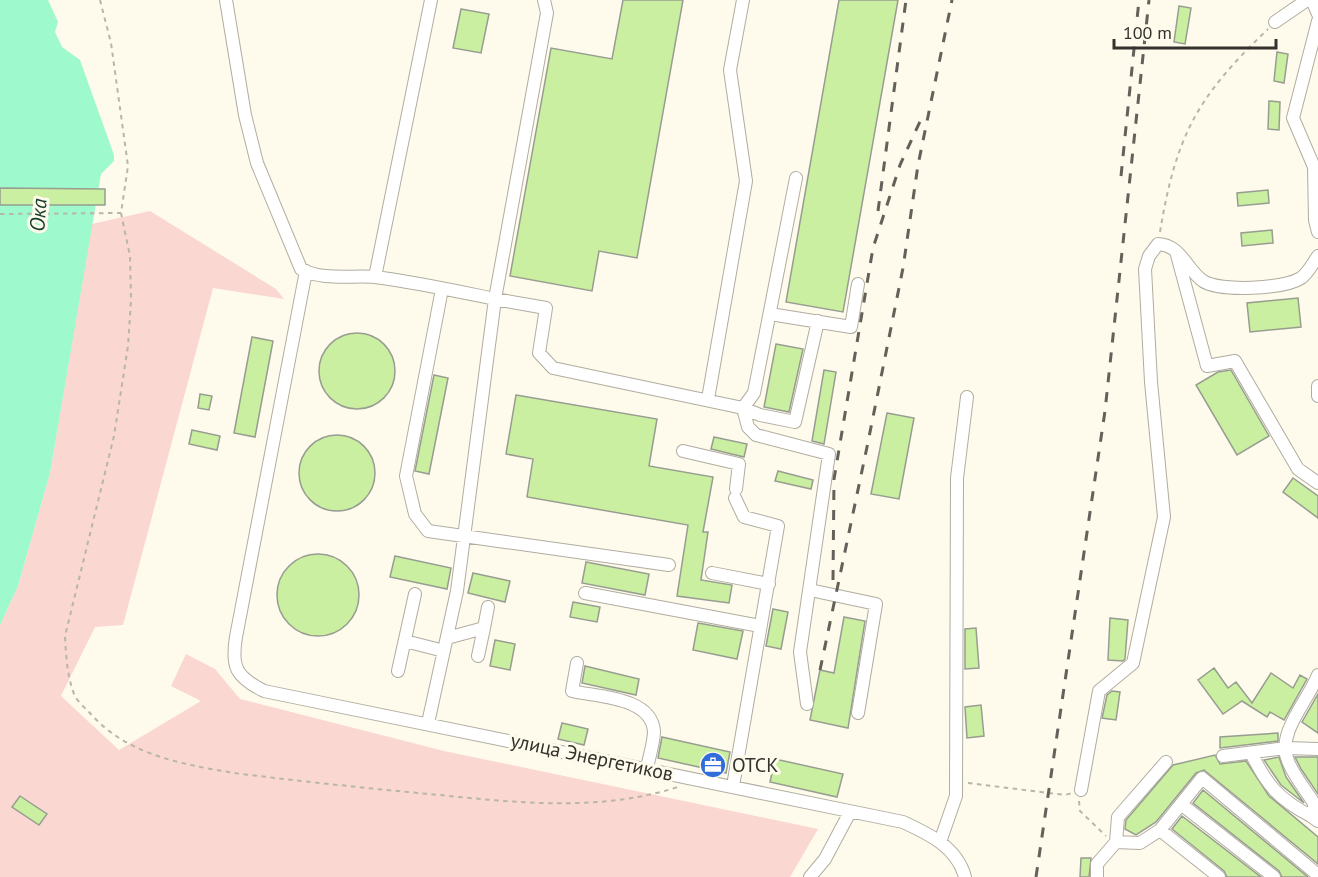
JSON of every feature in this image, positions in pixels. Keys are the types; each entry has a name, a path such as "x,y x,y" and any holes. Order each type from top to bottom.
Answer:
{"street":[{"path":"226,0 246,115 257,163 297,263 306,271 375,277 546,308 539,353 553,368 708,399 760,415 795,422 818,321"},
{"path":"375,277 431,0"},
{"path":"428,723 465,538 495,299 547,13 544,0"},
{"path":"708,399 746,181 730,70 743,0"},
{"path":"1275,22 1306,0"},
{"path":"1312,0 1318,14"},
{"path":"1318,21 1293,118 1314,167 1315,220 1318,232"},
{"path":"743,408 754,393 796,178"},
{"path":"1081,790 1099,691 1133,663 1164,517 1145,269 1149,256 1158,244 1166,244 1175,250 1202,280 1220,288 1238,289 1294,281 1303,277 1318,256"},
{"path":"1175,250 1207,366 1235,361 1298,468 1318,483"},
{"name":"улица Энергетиков","path":"306,271 232,660 236,669 253,685 264,691 903,822 940,842 955,856 965,877"},
{"path":"770,314 851,327 858,284"},
{"path":"442,289 406,476 415,514 428,531 669,565"},
{"path":"1318,386 1318,396"},
{"path":"940,842 953,812 956,781 957,478 967,397"},
{"path":"743,408 748,427 756,435 829,454 800,652 807,704"},
{"path":"683,451 739,464 736,494 744,517 778,526 733,786"},
{"path":"712,573 769,584"},
{"path":"810,590 876,604 858,713"},
{"path":"585,593 760,626"},
{"path":"398,671 415,594"},
{"path":"478,656 488,607"},
{"path":"405,641 445,644 484,628"},
{"path":"577,663 572,691 631,704 644,710 652,722 654,734 647,768"},
{"path":"1251,753 1267,784 1288,804 1314,818 1315,805 1288,761 1286,748 1291,728 1318,675"},
{"path":"1223,756 1286,748 1318,749"},
{"path":"1097,877 1097,864 1116,842 1118,817 1166,762"},
{"path":"1116,842 1140,843 1160,830 1202,778 1318,875"},
{"path":"1180,804 1274,877"},
{"path":"810,877 825,859 850,812"},
{"path":"1160,830 1219,877"}],"path":[{"path":"100,0 111,43 128,166 121,213 130,256 128,346 114,436 65,636 66,668 75,697 105,731 144,752 210,769 328,784 520,803 612,801 651,796 704,780"},
{"path":"1158,244 1176,158 1187,129 1217,81 1275,22"},
{"path":"0,214 121,213"},
{"path":"956,781 1065,795 1081,790 1080,811 1100,832 1116,842"}],"shaded area":[{"path":"150,211 276,289 284,299 213,288 123,625 95,627 61,696 119,750 201,701 171,686 186,654 215,669 240,699 444,751 818,829 790,877 0,877 0,625 18,586 50,473 92,224"}],"water":[{"name":"Ока","path":"0,0 48,0 58,22 55,32 62,47 80,60 114,155 114,161 101,174 50,473 18,586 0,625"}],"building":[{"path":"623,0 683,0 637,258 599,251 592,291 510,276 551,48 612,59"},
{"path":"839,0 898,0 843,312 786,302"},
{"path":"1179,6 1191,8 1185,44 1174,42"},
{"path":"461,9 489,14 481,53 453,48"},
{"path":"1277,52 1288,54 1284,83 1274,81"},
{"path":"1269,101 1280,102 1279,130 1268,129"},
{"path":"0,188 105,189 105,205 0,205"},
{"path":"1268,190 1269,203 1238,206 1237,193"},
{"path":"1272,230 1273,243 1242,246 1241,233"},
{"path":"1298,298 1301,327 1250,332 1247,303"},
{"path":"357,333 372,336 384,344 392,356 395,371 392,386 384,398 372,406 357,409 342,406 330,398 322,386 319,371 322,356 330,344 342,336"},
{"path":"252,337 273,341 255,437 234,433"},
{"path":"776,344 803,349 789,412 764,407"},
{"path":"824,370 836,372 824,444 812,441"},
{"path":"1231,370 1269,436 1237,455 1196,385 1218,372"},
{"path":"434,375 448,378 429,474 415,471"},
{"path":"200,394 212,396 209,410 198,408"},
{"path":"516,395 657,419 649,466 713,477 703,532 708,532 701,580 732,585 729,603 677,596 688,525 527,497 533,459 506,454"},
{"path":"887,413 914,418 899,499 871,494"},
{"path":"192,430 220,436 217,450 189,444"},
{"path":"337,435 351,438 364,446 372,459 375,473 372,487 364,500 351,508 337,511 323,508 310,500 302,487 299,473 302,459 310,446 323,438"},
{"path":"714,437 747,444 744,457 711,449"},
{"path":"778,471 813,480 811,489 775,481"},
{"path":"1293,478 1318,496 1318,518 1283,492"},
{"path":"318,554 334,558 347,566 355,579 359,595 355,611 347,624 334,632 318,636 302,632 289,624 281,611 277,595 281,579 289,566 302,558"},
{"path":"395,556 451,568 447,589 390,577"},
{"path":"586,562 649,574 645,595 582,583"},
{"path":"473,573 510,581 505,602 468,593"},
{"path":"573,602 600,607 597,622 570,617"},
{"path":"773,609 788,612 781,649 766,646"},
{"path":"844,617 865,621 848,728 810,720 820,670 834,673"},
{"path":"1110,618 1128,620 1123,661 1108,660"},
{"path":"698,623 743,631 737,659 693,650"},
{"path":"976,628 979,668 965,669 965,629"},
{"path":"495,640 515,644 510,670 490,666"},
{"path":"585,666 639,679 636,695 582,683"},
{"path":"1214,668 1228,688 1236,682 1252,703 1271,673 1293,688 1300,675 1307,679 1284,720 1270,712 1267,717 1242,701 1223,714 1198,680"},
{"path":"1112,691 1120,692 1116,720 1102,718 1107,695"},
{"path":"1318,694 1318,733 1302,722"},
{"path":"981,705 984,736 967,738 965,707"},
{"path":"562,723 588,729 584,745 558,739"},
{"path":"1278,733 1278,741 1220,748 1220,737"},
{"path":"662,737 730,752 726,773 658,758"},
{"path":"1215,755 1220,764 1246,761 1269,796 1318,837 1318,864 1204,770 1196,773 1156,822 1136,835 1125,829 1126,820 1173,765"},
{"path":"1279,757 1286,777 1304,803 1281,785 1264,760"},
{"path":"1295,757 1318,757 1318,794 1301,769"},
{"path":"775,759 843,774 837,797 770,782"},
{"path":"1203,790 1308,877 1282,877 1279,871 1193,803"},
{"path":"20,796 47,814 39,825 12,807"},
{"path":"1182,816 1261,877 1227,877 1224,871 1172,829"},
{"path":"1081,858 1091,858 1089,877 1080,877"}],"railway":[{"path":"878,211 906,0"},
{"path":"820,670 903,268 918,165 952,0"},
{"path":"1121,176 1139,0"},
{"path":"1036,877 1105,411 1149,0"},
{"path":"833,580 834,479 873,248 900,165 923,115"}],"place":[{"name":"ОТСК","path":"713,765"}]}
